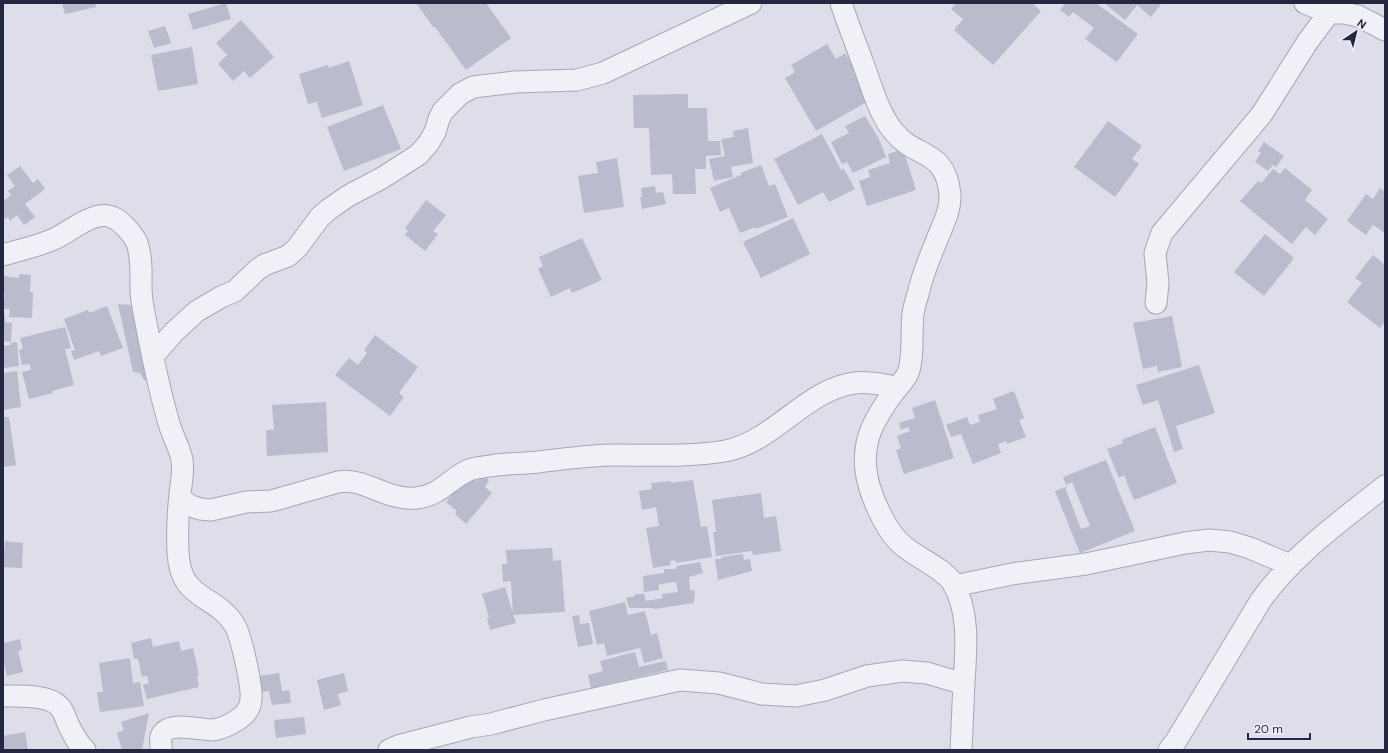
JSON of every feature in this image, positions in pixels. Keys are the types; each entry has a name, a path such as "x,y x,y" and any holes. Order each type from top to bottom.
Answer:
{"street":[{"path":"153,356 174,332 197,311 235,290 264,265 283,259 292,252 320,217 328,210 348,196 382,178 418,155 428,144 435,132 443,112 460,94 473,86 514,82 577,80 603,73 751,3"},
{"path":"841,3 876,98 889,125 894,133 941,165 950,193 950,208 923,275 913,314 909,368 905,378 880,412 872,428 866,448 866,473 879,511 888,529 904,547 952,581 958,594 965,615 966,655 961,750"},
{"path":"1305,3 1329,13 1344,13 1358,16 1385,30"},
{"path":"1156,303 1158,283 1155,253 1162,233 1262,114 1308,41 1329,13"},
{"path":"3,255 43,244 94,217 106,215 114,218 136,241 142,277 142,301 153,356 167,419 182,459 183,468 178,540 180,568 185,582 194,591 224,612 235,624 240,637 251,696 251,701 244,715 236,721 222,727 214,730 177,728 167,729 160,738 161,750"},
{"path":"180,498 191,506 211,510 246,502 272,501 349,480 398,497 416,498 434,494 469,470 490,466 576,457 618,455 675,456 724,451 748,444 761,437 814,400 842,386 857,383 897,387"},
{"path":"1169,750 1176,741 1261,600 1273,584 1290,565 1330,530 1385,486"},
{"path":"954,586 1012,574 1086,564 1185,543 1209,540 1230,542 1250,548 1290,565"},
{"path":"389,750 398,746 472,727 491,724 558,707 680,680 719,683 762,694 796,696 825,690 867,676 902,671 927,673 964,684"},
{"path":"3,696 40,698 53,702 59,706 74,737 85,750"}],"building":[{"path":"62,3 95,3 96,7 65,14"},
{"path":"226,3 231,19 193,30 188,14"},
{"path":"416,3 486,3 511,38 466,70"},
{"path":"956,3 1032,3 1041,11 993,65 954,30 963,19 951,9"},
{"path":"1065,3 1096,3 1138,34 1117,62 1085,39 1094,28 1073,12 1069,17 1060,10"},
{"path":"1104,3 1162,3 1151,17 1137,5 1125,20"},
{"path":"241,20 274,57 250,78 244,71 233,81 218,64 227,55 216,43"},
{"path":"165,26 171,43 154,48 148,31"},
{"path":"827,44 836,59 845,53 872,99 816,131 785,78 795,72 791,65"},
{"path":"192,47 198,84 158,91 151,55"},
{"path":"349,61 363,105 322,118 317,102 308,104 299,74 328,65 329,68"},
{"path":"688,94 688,108 707,108 708,141 720,141 721,155 706,156 706,169 695,169 696,194 673,194 672,174 651,175 649,128 634,128 633,95"},
{"path":"383,105 401,149 344,171 327,127"},
{"path":"865,116 879,139 886,157 853,173 847,162 842,164 831,142 849,133 845,126"},
{"path":"1108,121 1142,146 1132,159 1139,164 1115,197 1074,167"},
{"path":"748,128 753,163 731,167 733,177 714,181 709,159 725,156 721,139 734,137 733,131"},
{"path":"822,134 841,170 844,169 855,189 829,202 823,192 798,205 774,159"},
{"path":"1264,142 1284,156 1276,167 1273,165 1268,171 1255,162 1261,153 1258,151"},
{"path":"903,149 916,190 867,206 859,181 870,177 868,170 890,163 888,154"},
{"path":"617,158 624,207 584,213 578,176 598,173 596,162"},
{"path":"761,165 769,186 775,184 788,217 756,229 755,227 740,233 729,208 720,212 710,188"},
{"path":"20,166 33,183 38,179 45,189 25,204 35,217 24,225 17,215 10,221 8,217 3,220 3,197 5,200 11,195 8,191 15,186 7,175"},
{"path":"1285,168 1312,190 1305,200 1328,219 1315,235 1306,227 1292,244 1240,201 1258,181 1261,183 1273,169 1280,174"},
{"path":"655,186 656,193 663,192 666,204 642,209 640,197 642,197 641,188"},
{"path":"1380,188 1385,192 1385,233 1373,225 1366,235 1347,221 1366,194 1373,199"},
{"path":"426,200 446,215 433,231 438,234 425,251 405,235 408,231 405,228"},
{"path":"793,218 810,254 761,278 743,242"},
{"path":"1265,234 1294,258 1264,296 1234,272"},
{"path":"582,238 602,280 572,293 570,288 551,297 538,269 543,266 539,257"},
{"path":"1373,255 1385,265 1385,321 1380,328 1347,302 1362,283 1355,278"},
{"path":"19,274 31,275 30,292 33,292 32,318 9,317 10,309 3,309 5,294 3,294 3,276 19,278"},
{"path":"118,304 130,305 135,316 153,381 144,380 140,373 133,372"},
{"path":"107,306 123,348 101,356 99,351 74,360 71,351 75,350 64,319 88,310 89,313"},
{"path":"3,315 5,315 5,322 12,323 11,342 3,341"},
{"path":"1172,316 1182,367 1158,372 1157,366 1143,369 1133,323"},
{"path":"65,327 71,348 65,349 74,385 52,391 53,393 29,399 22,372 31,370 30,364 22,365 19,350 23,349 20,338"},
{"path":"375,335 418,367 399,393 404,397 390,416 335,375 349,358 358,365 367,353 364,350"},
{"path":"17,342 19,366 4,368 3,346 11,345 10,343"},
{"path":"1199,365 1215,413 1176,426 1183,449 1174,452 1158,400 1143,405 1136,385"},
{"path":"17,371 21,407 3,410 3,373"},
{"path":"1014,391 1024,418 1019,420 1026,437 1007,444 1006,441 998,444 1001,453 973,464 961,434 951,437 946,425 967,417 970,425 980,422 978,415 997,409 993,399"},
{"path":"935,400 954,458 904,474 896,450 901,448 897,436 910,431 908,427 901,430 899,423 915,418 912,408"},
{"path":"326,402 328,452 267,456 266,430 274,430 272,405"},
{"path":"3,417 9,417 16,465 3,467"},
{"path":"1155,427 1177,483 1134,500 1124,475 1119,478 1107,449 1123,443 1121,440"},
{"path":"1106,460 1135,531 1080,553 1055,491 1065,487 1081,529 1090,526 1072,482 1066,485 1063,477"},
{"path":"468,475 477,481 482,475 489,480 485,487 492,493 466,524 455,514 457,511 446,502"},
{"path":"693,480 701,527 707,526 712,557 676,563 675,560 670,561 671,565 653,568 646,528 659,526 656,507 642,510 639,491 652,489 651,483 671,481 671,483"},
{"path":"761,493 764,518 776,516 781,551 753,555 752,551 716,556 713,532 716,532 712,500"},
{"path":"5,541 23,543 22,568 3,567"},
{"path":"552,548 553,561 561,560 565,612 513,615 511,581 503,582 502,564 507,564 506,550"},
{"path":"743,554 744,560 750,559 752,571 718,580 715,559 722,559 721,557"},
{"path":"700,562 703,573 689,577 690,590 695,591 694,603 655,609 629,608 626,598 635,596 635,594 644,594 646,601 663,598 662,594 678,592 676,582 659,584 659,590 644,592 643,576 664,573 664,569 676,569 677,566"},
{"path":"505,587 516,623 490,630 487,618 489,617 482,594"},
{"path":"625,602 628,615 645,611 651,635 657,633 663,658 644,663 640,648 607,656 604,643 597,645 589,611"},
{"path":"579,615 580,624 589,623 593,644 578,647 572,616"},
{"path":"151,638 153,647 179,641 181,651 193,648 199,675 197,675 199,687 147,699 143,685 149,683 147,676 142,677 138,659 134,659 131,643"},
{"path":"20,639 22,650 18,651 23,672 7,676 3,659 3,643"},
{"path":"635,652 639,667 666,661 668,670 591,688 588,675 603,671 600,661"},
{"path":"130,658 133,683 140,682 144,706 100,712 97,692 103,692 99,663"},
{"path":"279,673 282,691 289,690 291,703 272,705 269,691 261,692 259,676"},
{"path":"344,673 348,691 338,694 341,705 324,710 317,680"},
{"path":"149,713 142,750 122,750 117,733 124,730 121,722"},
{"path":"304,717 306,734 276,738 274,720"},
{"path":"25,732 28,750 3,750 3,736"}]}
